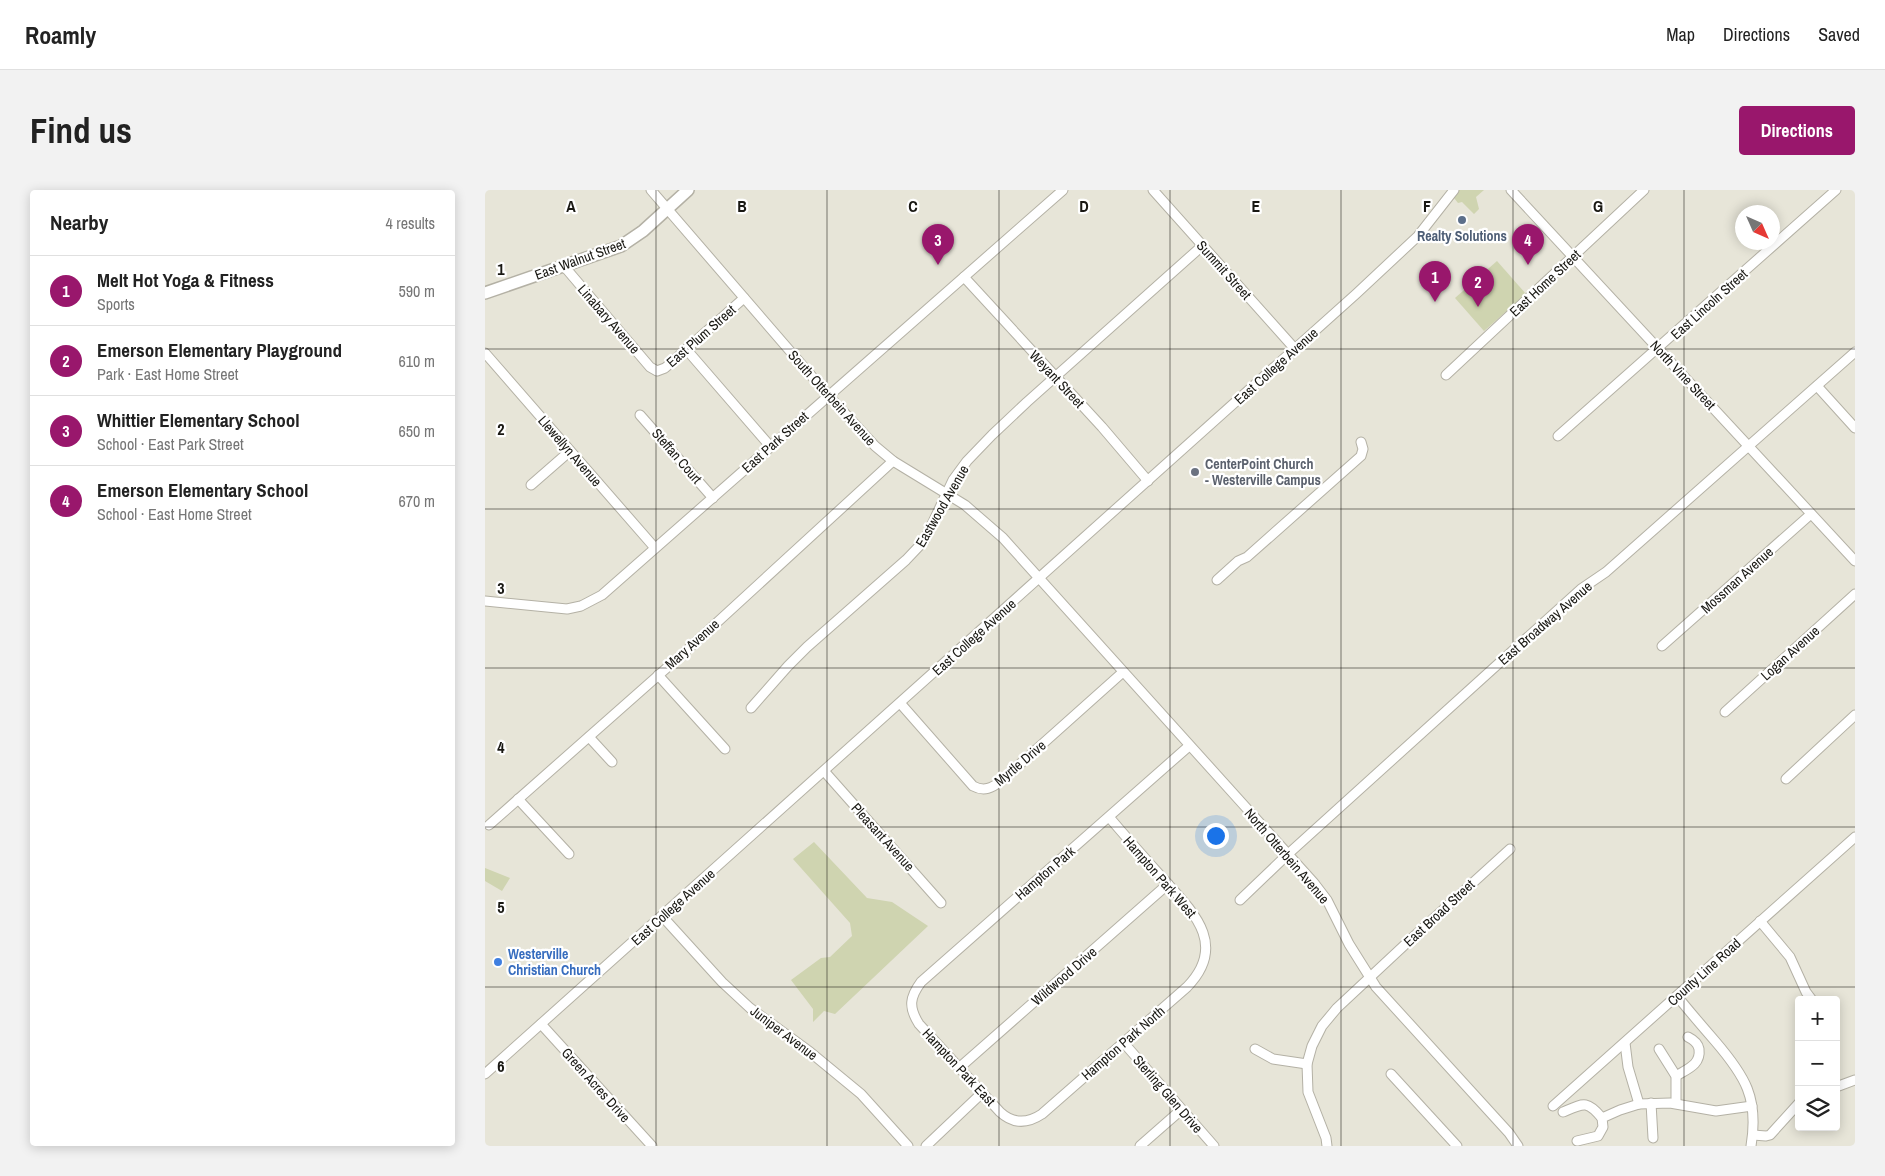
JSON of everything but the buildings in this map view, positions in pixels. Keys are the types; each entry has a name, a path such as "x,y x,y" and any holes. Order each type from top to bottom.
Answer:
{"main road":[{"name":"East Walnut Street","path":"485,293 621,246 633,239 688,190"}],"street":[{"name":"South Otterbein Avenue","path":"651,190 828,395 875,446 893,461 986,522 1040,578"},
{"name":"East Park Street","path":"485,601 567,609 581,606 602,595 1063,190"},
{"name":"Summit Street","path":"1153,190 1295,349"},
{"name":"East College Avenue","path":"485,1074 1295,349 1418,236 1454,190"},
{"name":"East Home Street","path":"1446,375 1644,190"},
{"name":"East Lincoln Street","path":"1559,436 1836,190"},
{"name":"North Vine Street","path":"1514,191 1855,561"},
{"name":"Eastwood Avenue","path":"751,708 788,666 924,541 946,494 967,461 1009,418 1202,246"},
{"name":"Linabary Avenue","path":"563,265 650,366 657,371"},
{"name":"Weyant Street","path":"964,277 1102,427 1148,481"},
{"name":"East Plum Street","path":"657,371 665,368 744,298"},
{"path":"686,349 770,446"},
{"name":"East Broadway Avenue","path":"1240,900 1287,855 1581,589 1606,572 1855,352"},
{"name":"Llewellyn Avenue","path":"485,353 655,548"},
{"path":"1817,386 1855,428"},
{"name":"Steffan Court","path":"640,415 713,498"},
{"path":"1217,580 1238,561 1247,557 1361,456 1363,449 1361,442"},
{"path":"531,485 570,451"},
{"name":"Mary Avenue","path":"489,825 658,675 893,461"},
{"name":"Mossman Avenue","path":"1663,646 1811,514"},
{"name":"North Otterbein Avenue","path":"1040,578 1327,900 1369,978 1509,1133 1518,1146"},
{"name":"Logan Avenue","path":"1725,712 1855,594"},
{"name":"Myrtle Drive","path":"900,704 973,786 984,790 1001,781 1123,672"},
{"path":"658,675 725,749"},
{"path":"1786,779 1855,715"},
{"path":"589,737 611,762"},
{"name":"Hampton Park","path":"911,1006 913,992 921,982 1189,746"},
{"name":"Pleasant Avenue","path":"824,771 941,903"},
{"path":"519,799 569,854"},
{"name":"Hampton Park West","path":"1109,817 1197,918 1205,941"},
{"name":"County Line Road","path":"1553,1106 1855,836"},
{"name":"East Broad Street","path":"1307,1064 1312,1046 1323,1026 1337,1008 1510,849"},
{"name":"Wildwood Drive","path":"959,1068 1168,884"},
{"name":"Juniper Avenue","path":"662,916 722,982 750,1008 810,1052 861,1094 908,1146"},
{"path":"1760,922 1790,957 1808,996"},
{"name":"Hampton Park North","path":"1016,1121 1029,1121 1041,1114 1193,981 1199,972 1203,960 1205,941"},
{"path":"1677,996 1736,1066 1748,1088 1752,1106 1753,1135 1751,1146"},
{"name":"Hampton Park East","path":"911,1006 913,1015 919,1024 959,1068 1003,1115 1016,1121"},
{"name":"Green Acres Drive","path":"541,1024 652,1146"},
{"path":"1676,1076 1697,1063 1699,1058 1698,1046 1688,1037"},
{"name":"Sterling Glen Drive","path":"1123,1042 1214,1146"},
{"path":"1625,1043 1628,1068 1639,1104"},
{"path":"1255,1049 1273,1059 1307,1064 1308,1092 1326,1138 1327,1146"},
{"path":"1659,1049 1676,1076 1676,1104"},
{"path":"1391,1074 1457,1146"},
{"path":"1839,1086 1855,1080"},
{"path":"926,1146 982,1093"},
{"path":"1602,1118 1639,1104 1651,1103 1676,1104 1716,1111 1752,1106"},
{"path":"1651,1103 1653,1138"},
{"path":"1563,1112 1586,1104 1593,1107 1602,1118 1603,1127 1598,1136 1577,1142"},
{"path":"1753,1135 1770,1135 1795,1107"},
{"path":"1140,1146 1181,1110"}],"green space":[{"path":"1459,190 1484,190 1476,197 1479,209 1474,214 1462,202 1458,203 1454,198"},
{"path":"1497,261 1526,294 1484,331 1455,298"},
{"path":"814,842 867,898 892,902 928,926 835,1014 824,1011 813,1022 813,1009 791,980 821,958 830,957 852,936 850,923 793,859"},
{"path":"485,868 510,878 502,891 485,881"}],"place":[{"name":"Realty Solutions","path":"1462,220"},
{"name":"Whittier Elementary School","path":"938,265"},
{"name":"Emerson Elementary School","path":"1528,265"},
{"name":"Melt Hot Yoga & Fitness","path":"1435,302"},
{"name":"Emerson Elementary Playground","path":"1478,307"},
{"name":"CenterPoint Church - Westerville Campus","path":"1195,472"},
{"name":"Westerville Christian Church","path":"498,962"}]}
